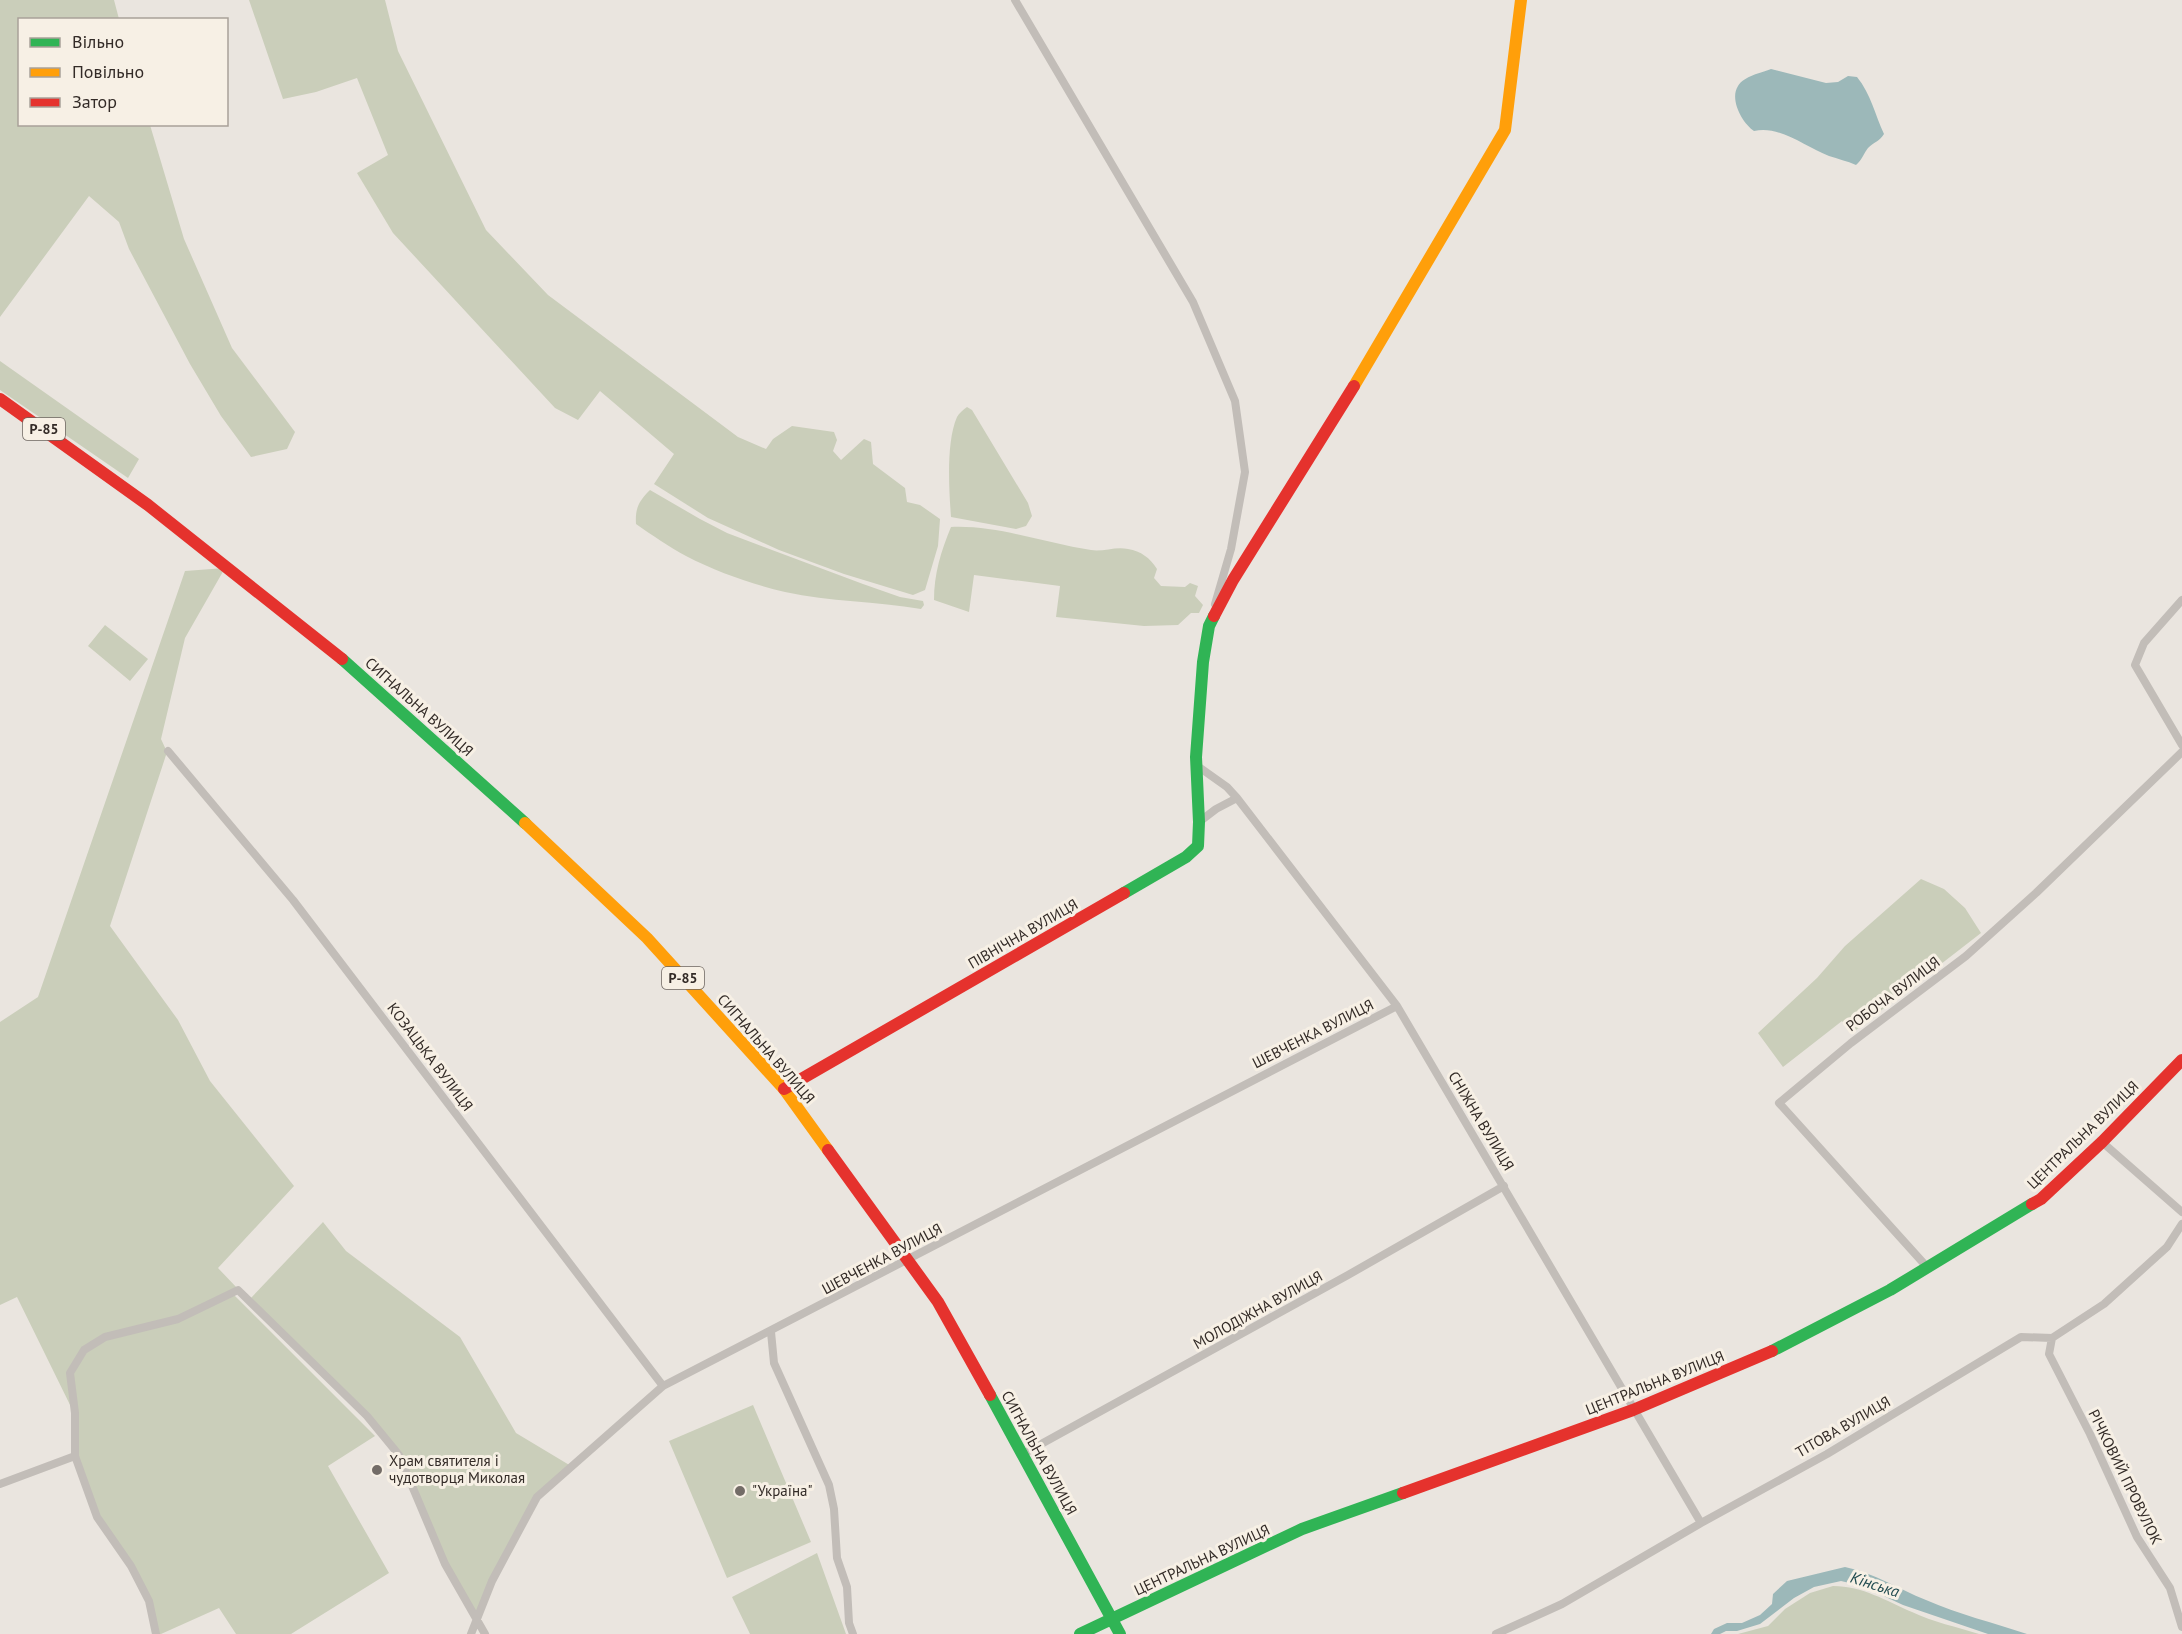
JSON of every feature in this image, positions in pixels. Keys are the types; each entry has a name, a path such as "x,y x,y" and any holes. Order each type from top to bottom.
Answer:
{"street":[{"path":"1015,0 1193,302 1235,401 1245,472 1232,549 1209,626"},
{"name":"ПІВНІЧНА ВУЛИЦЯ","path":"784,1089 1186,857 1198,846 1196,761 1203,662 1209,626 1233,580 1368,364 1505,130 1521,0"},
{"name":"СИГНАЛЬНА ВУЛИЦЯ","path":"0,399 148,505 337,654 523,821 647,938 784,1089 938,1302 1120,1634"},
{"path":"2182,600 2144,643 2135,665 2182,745"},
{"name":"КОЗАЦЬКА ВУЛИЦЯ","path":"168,751 293,900 663,1386"},
{"name":"РОБОЧА ВУЛИЦЯ","path":"1927,1268 1779,1103 1851,1043 1966,956 2036,893 2182,752"},
{"name":"СНІЖНА ВУЛИЦЯ","path":"1196,761 1227,787 1397,1006 1701,1523"},
{"path":"1199,822 1216,808 1236,798"},
{"name":"ШЕВЧЕНКА ВУЛИЦЯ","path":"471,1634 492,1581 537,1497 663,1386 1397,1006"},
{"name":"ЦЕНТРАЛЬНА ВУЛИЦЯ","path":"1080,1634 1302,1529 1633,1410 1758,1358 1890,1290 2041,1199 2102,1142 2182,1060"},
{"path":"2102,1142 2182,1212"},
{"name":"МОЛОДІЖНА ВУЛИЦЯ","path":"1023,1454 1338,1281 1504,1186"},
{"path":"2052,1338 2104,1304 2167,1247 2182,1224"},
{"path":"156,1634 149,1601 132,1566 98,1517 75,1456 75,1413 70,1373 84,1350 105,1337 178,1319 238,1290 367,1416 399,1455 445,1564 485,1634"},
{"path":"771,1332 774,1363 829,1485 834,1509 837,1557 847,1587 849,1623 853,1634"},
{"name":"ТІТОВА ВУЛИЦЯ","path":"1496,1634 1562,1604 1701,1523 1827,1454 2021,1337 2052,1338"},
{"name":"РІЧКОВИЙ ПРОВУЛОК","path":"2052,1338 2049,1354 2090,1434 2137,1537 2170,1588 2182,1627"},
{"path":"0,1484 75,1456"}],"green space":[{"path":"0,0 114,0 119,18 18,18 18,126 150,126 184,239 232,348 295,432 287,449 251,457 221,416 190,364 129,249 119,222 89,196 0,317"},
{"path":"249,0 385,0 398,51 486,230 548,295 738,437 766,449 773,439 792,426 834,432 837,440 833,451 841,460 864,439 871,442 873,464 905,488 907,502 920,505 940,519 938,546 925,590 913,595 844,574 779,550 708,518 654,484 674,454 600,391 578,420 555,408 393,233 357,173 388,155 357,78 316,92 283,99"},
{"path":"0,361 139,459 128,478 0,390"},
{"path":"967,407 972,410 1028,503 1032,516 1026,526 1016,529 951,517 949,466 951,439 957,417"},
{"path":"650,490 727,533 900,597 923,601 924,605 921,609 785,592 734,577 710,567 661,541 636,524 638,505"},
{"path":"951,527 986,529 1091,550 1123,548 1137,551 1148,558 1157,569 1154,578 1161,586 1185,587 1190,583 1198,586 1195,596 1203,605 1199,613 1191,613 1178,625 1144,626 1056,617 1060,586 974,575 969,612 934,600 939,563"},
{"path":"225,568 185,638 161,739 167,752 110,926 178,1020 210,1081 294,1186 218,1268 238,1289 178,1318 105,1336 83,1350 69,1373 74,1413 17,1297 0,1305 0,1022 38,997 185,571"},
{"path":"105,625 148,659 130,681 88,646"},
{"path":"1921,879 1944,889 1965,908 1981,933 1852,1033 1842,1021 1783,1067 1758,1033 1817,978 1845,946"},
{"path":"323,1222 346,1251 460,1337 516,1433 571,1466 536,1496 477,1618 446,1564 400,1454 250,1299"},
{"path":"233,1294 375,1436 328,1466 389,1573 291,1634 236,1634 219,1608 157,1634 150,1600 98,1517 75,1456 71,1373 84,1351 106,1338 178,1319"},
{"name":"\"Україна\"","path":"753,1405 811,1542 727,1578 669,1441"},
{"path":"817,1553 846,1634 750,1634 732,1597"},
{"path":"1833,1586 1864,1591 1928,1619 1979,1634 1738,1634 1768,1626 1785,1609 1810,1593"}],"water":[{"path":"1771,69 1826,83 1838,82 1848,76 1857,77 1869,97 1884,134 1868,148 1856,165 1829,156 1783,134 1764,130 1754,131 1738,111 1736,92 1744,80"},
{"name":"Кінська","path":"1845,1567 1876,1577 1951,1610 2027,1634 1988,1634 1903,1605 1862,1586 1841,1581 1814,1587 1794,1598 1760,1624 1737,1631 1711,1634 1714,1629 1727,1623 1742,1623 1760,1615 1772,1604 1773,1594 1787,1581"}],"traffic: fast":[{"path":"1124,893 1186,857 1198,846 1196,757 1203,662 1209,626 1214,616"},
{"path":"342,659 525,823"},
{"path":"1772,1351 1890,1290 2032,1204"},
{"path":"990,1395 1120,1634"},
{"path":"1080,1634 1302,1529 1403,1493"}],"traffic: slow":[{"path":"1354,386 1505,130 1521,0"},
{"path":"525,823 647,938 784,1089 828,1150"}],"traffic: jam":[{"path":"1214,616 1233,580 1354,386"},
{"path":"0,399 148,505 342,659"},
{"path":"784,1089 1124,893"},
{"path":"2032,1204 2041,1199 2102,1142 2182,1060"},
{"path":"828,1150 938,1302 990,1395"},
{"path":"1403,1493 1633,1410 1772,1351"}],"place":[{"name":"Храм святителя і чудотворця Миколая","path":"377,1470"},
{"name":"\"Україна\"","path":"740,1491"}]}
